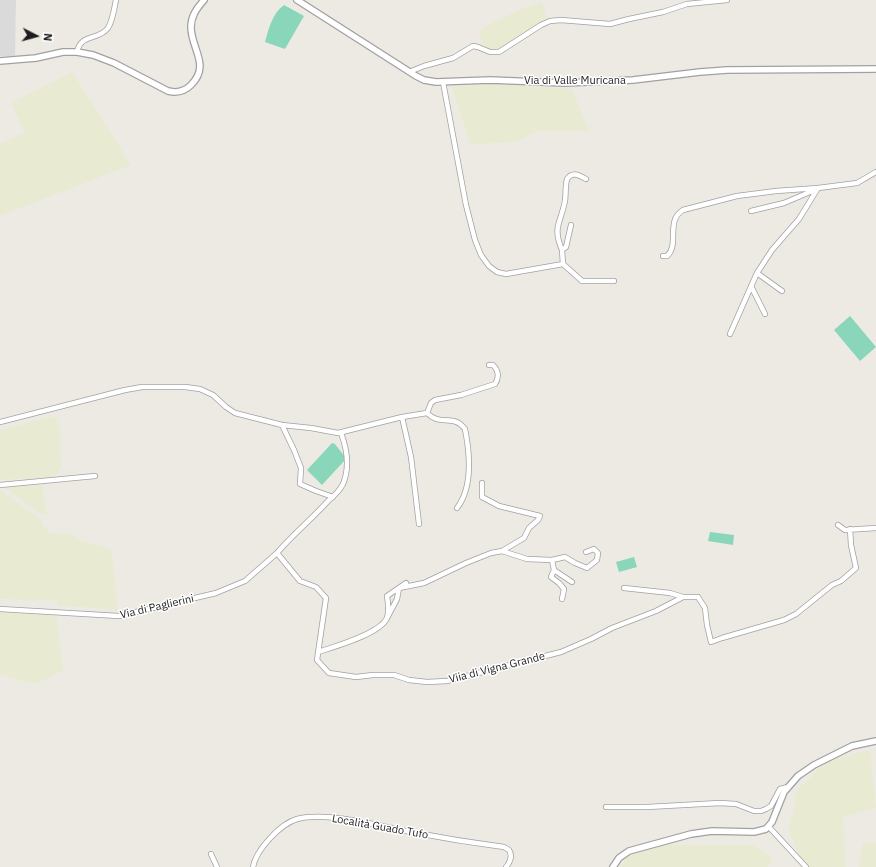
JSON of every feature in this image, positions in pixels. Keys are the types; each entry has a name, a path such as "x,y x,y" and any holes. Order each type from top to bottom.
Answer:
{"street":[{"path":"77,52 79,45 82,42 100,34 107,29 116,0"},
{"path":"0,61 32,59 63,52 77,52 93,55 114,63 168,91 175,92 184,90 192,84 199,70 199,57 191,26 196,9 204,0"},
{"name":"Via di Valle Muricana","path":"297,0 409,72 424,80 443,82 490,80 565,83 617,81 722,71 876,69"},
{"path":"409,72 453,58 473,46 478,46 492,53 499,52 541,25 550,21 563,20 610,24 660,13 687,4 727,0"},
{"path":"443,82 469,215 477,244 485,261 493,270 504,274 563,264"},
{"path":"663,256 667,256 670,252 673,236 673,224 679,213 683,210 737,196 818,188 857,182 876,172"},
{"path":"586,179 579,175 573,174 567,179 564,207 557,228 558,239 562,250 563,264 582,281 614,282"},
{"path":"751,211 784,203 818,188"},
{"path":"730,334 757,273 772,250 799,219 818,188"},
{"path":"562,250 566,247 571,225"},
{"path":"757,273 782,291"},
{"path":"751,286 766,314"},
{"path":"427,413 431,403 435,400 472,392 494,384 498,377 497,371 493,364 489,365"},
{"path":"0,422 142,387 185,387 200,389 213,395 235,413 282,425 338,433 402,417 427,413 436,419 456,420 465,429 469,471 466,492 463,501 457,508"},
{"path":"402,417 411,457 419,524"},
{"path":"282,425 301,468 300,484 333,496"},
{"path":"341,433 347,455 346,475 342,486 277,553 300,581 316,587 326,598 318,652 345,643 379,628 387,618 397,599 400,588"},
{"path":"0,485 95,476"},
{"path":"400,588 424,583 466,563 491,553 502,551 524,538 529,528 538,520 540,516 499,506 482,497 482,483"},
{"path":"838,525 845,530 876,528"},
{"path":"624,588 683,597 698,597 705,608 706,625 711,642 784,620 796,614 832,585 841,581 856,568 850,545 850,529"},
{"path":"502,551 527,559 552,560 565,557 587,568 597,560 598,553 594,549 586,552"},
{"name":"Via di Paglierini","path":"0,609 119,616 216,593 245,580 277,553"},
{"path":"552,560 554,570 551,577 564,589 562,599"},
{"path":"554,570 572,582"},
{"path":"387,618 387,596 406,583"},
{"name":"Viia di Vigna Grande","path":"318,652 317,660 329,673 356,678 373,675 394,675 410,680 427,682 448,681 562,652 612,628 656,611 683,597"},
{"path":"613,867 619,858 627,852 687,835 712,831 754,832 769,827 788,787 802,774 826,759 852,746 876,741"},
{"path":"606,807 647,808 720,803 736,804 754,811 761,811 766,810 771,806 780,789 788,787"},
{"name":"Località Guado Tufo","path":"253,867 260,849 286,825 297,819 316,818 348,820 504,847 509,850 512,855 510,862 506,867"},
{"path":"769,827 806,867"},
{"path":"212,854 217,867"}],"shaded area":[{"path":"0,0 16,0 15,56 0,56"}],"green space":[{"path":"542,2 547,18 497,51 491,50 483,44 478,32 495,21"},
{"path":"284,5 304,16 285,49 265,42 274,17"},
{"path":"72,72 131,165 0,216 0,143 25,133 11,103"},
{"path":"494,84 572,89 589,131 537,131 517,141 470,145 452,87"},
{"path":"850,316 876,347 860,361 834,330"},
{"path":"55,416 60,429 61,467 58,473 53,477 0,480 0,430"},
{"path":"332,443 335,444 345,457 345,460 322,485 307,470"},
{"path":"42,485 47,515 42,515 4,487"},
{"path":"0,490 40,519 44,527 50,533 72,534 79,540 111,549 118,610 57,605 57,600 26,601 0,598"},
{"path":"710,532 734,535 733,545 708,541"},
{"path":"634,557 637,567 619,572 616,562"},
{"path":"0,611 56,614 63,671 37,683 21,681 4,675 0,676"},
{"path":"870,750 876,808 843,817 846,867 806,867 802,863 789,831 797,790 828,761"},
{"path":"862,843 876,843 876,867 859,867"},
{"path":"667,845 753,845 772,858 768,867 621,867 627,856"}]}
